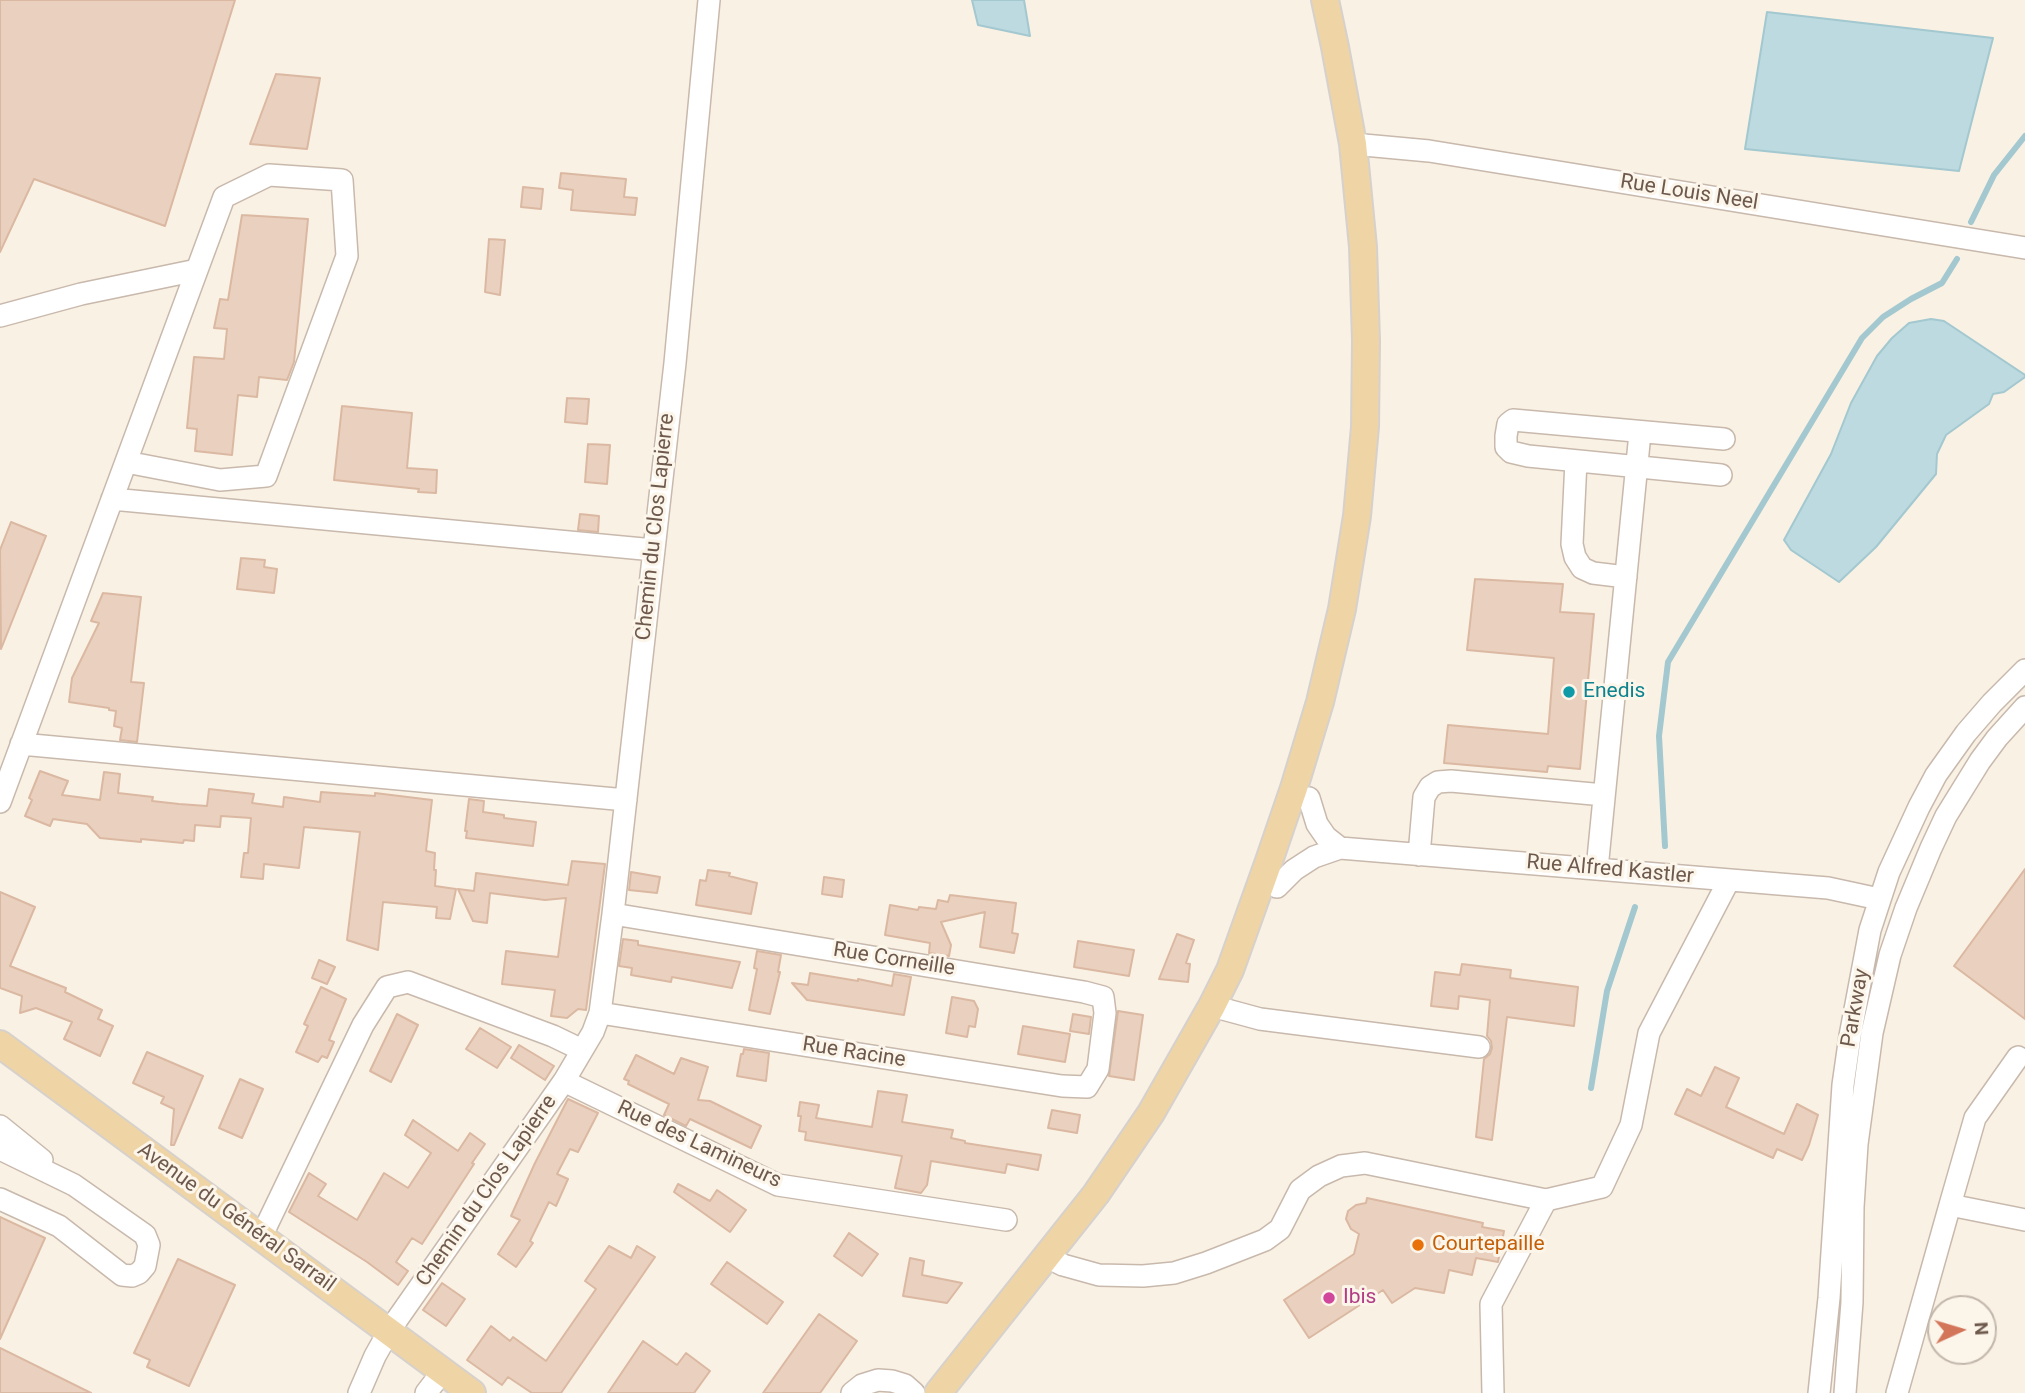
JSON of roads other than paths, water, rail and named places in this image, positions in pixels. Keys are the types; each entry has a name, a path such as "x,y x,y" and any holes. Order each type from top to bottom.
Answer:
{"main road":[{"path":"1230,970 1258,930 1277,887 1309,798 1336,706 1358,613 1373,519 1381,430 1380,247 1361,145 1325,0"},
{"path":"938,1393 1096,1194 1151,1113 1212,1006 1230,970 1294,788 1320,702 1342,610 1357,516 1365,427 1366,341 1361,145 1352,46 1342,0"},
{"name":"Avenue du Général Sarrail","path":"0,1044 472,1393"}],"street":[{"name":"Chemin du Clos Lapierre","path":"359,1393 389,1331 564,1081 593,1032 600,1013 675,363 709,0"},
{"name":"Rue Louis Neel","path":"1361,145 1443,153 2025,248"},
{"path":"0,802 224,197 269,175 342,180 347,256 266,476 220,480 126,462"},
{"path":"0,316 81,294 197,270"},
{"path":"1721,475 1511,453 1506,447 1506,436 1508,424 1513,420 1724,439"},
{"path":"1597,869 1640,433"},
{"path":"1576,461 1572,544 1575,557 1582,568 1593,573 1626,577"},
{"path":"112,499 654,550"},
{"name":"Parkway","path":"1819,1393 1829,1298 1843,1085 1870,930 1879,899 1905,837 1936,775 1966,733 2025,670"},
{"name":"Parkway","path":"1845,1393 1852,1302 1857,1144 1872,1033 1891,955 1906,908 1946,816 1980,761 2025,707"},
{"path":"22,744 626,800"},
{"path":"1419,855 1424,797 1430,787 1438,782 1604,795"},
{"path":"1309,798 1317,824 1326,837 1340,848"},
{"name":"Rue Alfred Kastler","path":"1277,887 1294,870 1314,857 1340,848 1828,888 1879,899"},
{"path":"1047,1257 1063,1265 1099,1275 1143,1276 1174,1273 1265,1240 1280,1229 1300,1189 1341,1166 1365,1163 1546,1200 1602,1188 1631,1125 1649,1033 1730,880"},
{"name":"Rue Corneille","path":"613,914 1103,997 1105,1013 1098,1069"},
{"path":"261,1237 363,1025 387,986 408,982 553,1036 582,1050"},
{"path":"1212,1006 1260,1019 1479,1047"},
{"name":"Rue Racine","path":"600,1013 1062,1086 1087,1087 1098,1069"},
{"path":"1897,1393 1975,1118 2018,1057"},
{"name":"Rue des Lamineurs","path":"564,1081 778,1185 1006,1220"},
{"path":"0,1126 74,1185 145,1235 149,1245 145,1266 132,1276 122,1275 59,1226 0,1199"},
{"path":"0,1149 74,1185"},
{"path":"1493,1393 1491,1304 1546,1200"},
{"path":"1950,1205 2025,1220"},
{"path":"426,1393 443,1371"},
{"path":"852,1393 862,1385 878,1380 905,1385 914,1393"}],"water":[{"path":"972,0 1024,0 1030,36 978,25"},
{"path":"1767,12 1993,38 1959,171 1745,149"},
{"path":"1931,319 1944,321 2025,377 2004,392 1993,394 1989,404 1946,435 1937,454 1936,474 1876,547 1839,582 1791,550 1784,540 1831,454 1851,403 1877,356 1909,323"}],"waterway":[{"path":"1971,222 1994,175 2025,136"},
{"path":"1665,846 1659,736 1668,662 1862,338 1883,317 1942,283 1957,259"},
{"path":"1591,1088 1607,991 1635,907"}],"place":[{"name":"Enedis","path":"1569,692"},
{"name":"Courtepaille","path":"1418,1245"},
{"name":"Ibis","path":"1329,1298"}]}
